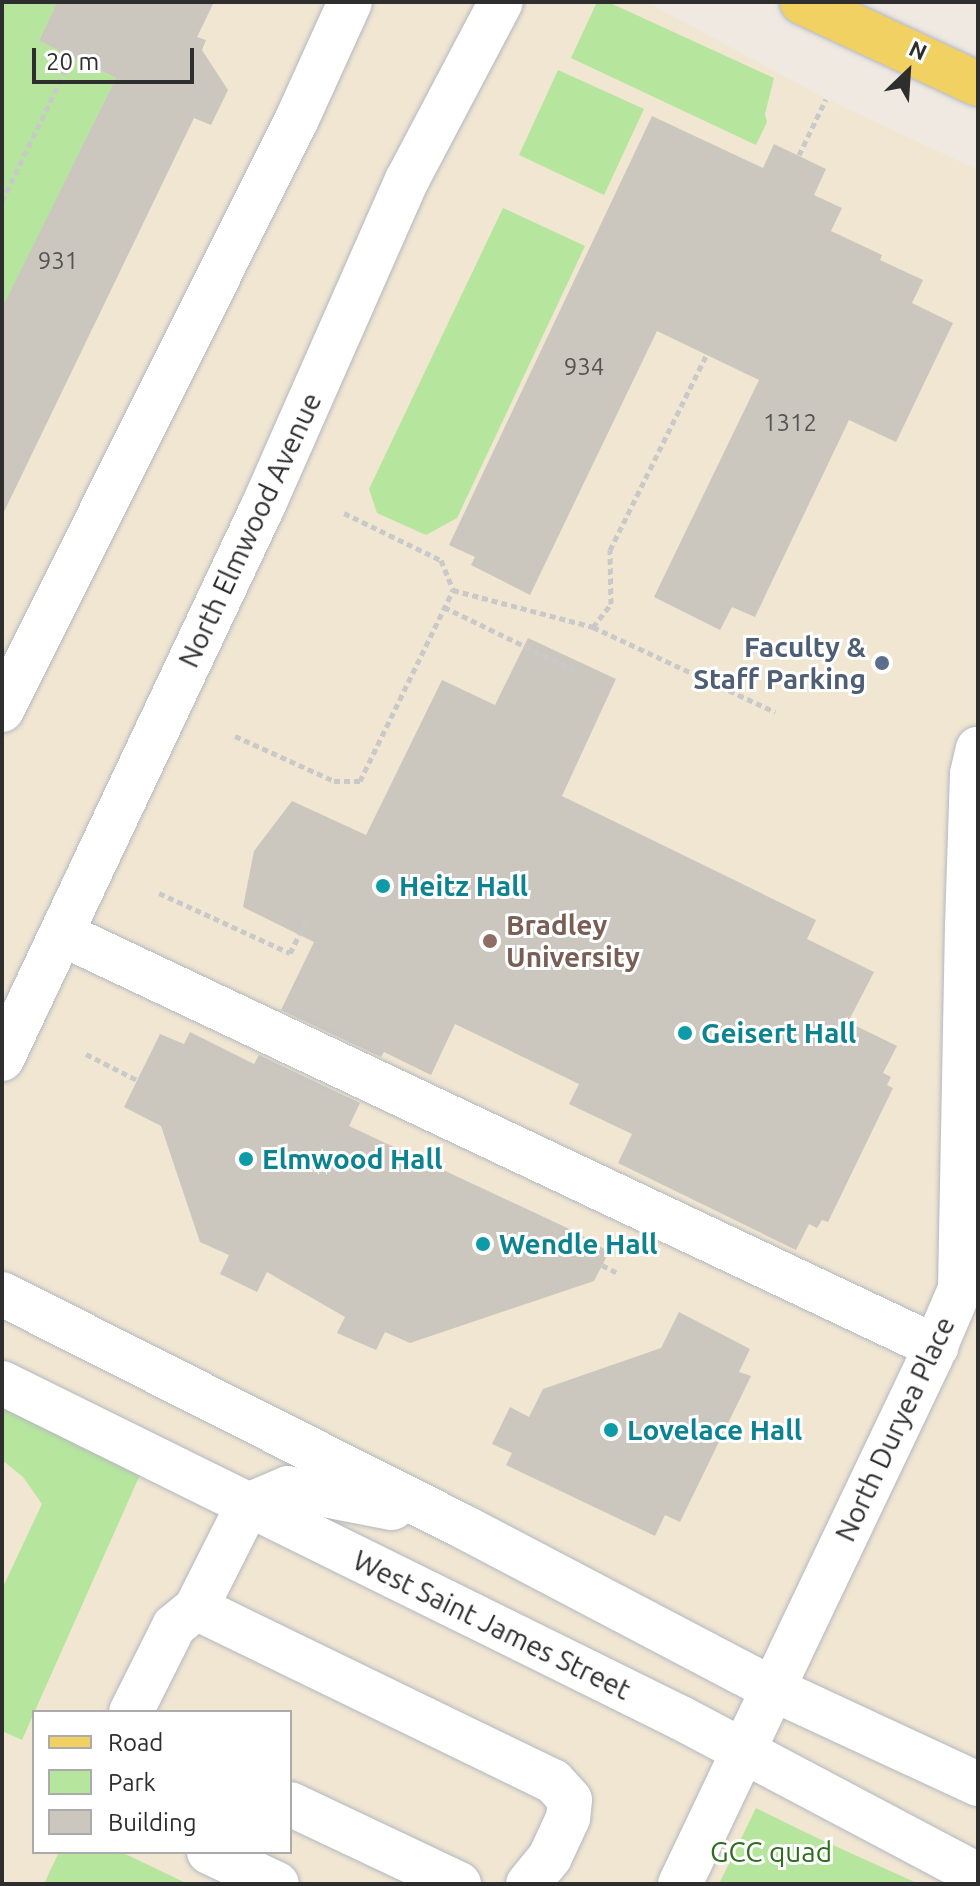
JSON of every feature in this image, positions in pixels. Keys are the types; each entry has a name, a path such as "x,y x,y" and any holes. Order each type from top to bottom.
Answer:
{"main road":[{"path":"802,2 978,84"}],"street":[{"path":"2,710 297,119 350,2"},
{"name":"North Elmwood Avenue","path":"2,1059 264,504 407,180 501,2"},
{"name":"North Duryea Place","path":"680,1884 936,1347 960,1289 972,774 978,749"},
{"path":"62,934 936,1347"},
{"path":"2,1294 464,1527 773,1689 978,1784"},
{"name":"West Saint James Street","path":"2,1383 681,1718 978,1875"},
{"path":"132,1710 174,1626 196,1608 248,1505 288,1488 365,1501 464,1527"},
{"path":"196,1608 553,1781 570,1800 568,1818 550,1857 528,1884"},
{"path":"292,1805 459,1884"},
{"path":"213,1854 277,1884"}],"path":[{"path":"2,201 72,57"},
{"path":"799,155 826,99"},
{"path":"593,627 611,604 610,550 706,356"},
{"path":"235,736 334,781 360,781 453,590 441,560 344,513"},
{"path":"453,590 593,627 775,712"},
{"path":"444,607 576,671"},
{"path":"159,893 290,953 307,919"},
{"path":"86,1054 137,1080"},
{"path":"602,1265 616,1272"}],"shaded area":[{"name":"Bradley University","path":"2,2 647,2 826,99 978,170 978,1884 2,1884"}],"green space":[{"path":"2,2 57,2 39,41 116,78 2,309"},
{"path":"597,2 608,2 774,78 765,114 767,122 756,145 571,58"},
{"path":"558,70 644,109 604,195 519,155"},
{"path":"503,208 585,246 457,518 426,535 377,513 369,489"},
{"path":"2,1390 147,1459 35,1710 32,1710 22,1740 2,1731 2,1589 42,1504 23,1477 2,1460"},
{"name":"GCC quad","path":"756,1808 815,1837 919,1884 719,1884"},
{"path":"58,1854 125,1854 188,1884 44,1884"}],"building":[{"path":"57,2 214,2 197,37 206,40 202,50 228,90 211,125 194,118 2,516 2,308 116,78 39,41"},
{"path":"652,116 763,168 774,144 826,169 814,195 842,208 831,231 882,255 880,260 923,280 912,303 953,323 896,442 849,420 755,617 732,607 720,630 654,597 759,380 657,331 530,595 471,565 475,557 449,545"},
{"path":"528,638 616,679 562,796 816,920 807,939 874,972 848,1022 897,1046 883,1073 891,1077 887,1085 893,1088 828,1222 822,1220 817,1228 809,1224 796,1250 618,1163 632,1134 569,1104 579,1084 455,1024 431,1075 384,1052 381,1057 281,1010 314,942 243,907 254,851 292,801 366,835 442,680 495,705"},
{"path":"190,1032 254,1064 259,1055 360,1103 349,1126 578,1233 609,1252 594,1281 410,1343 385,1332 376,1350 337,1333 345,1317 267,1272 257,1292 220,1274 229,1255 200,1242 161,1126 124,1107 160,1034 184,1044"},
{"name":"Lovelace Hall","path":"679,1312 750,1349 739,1372 751,1376 680,1522 665,1515 655,1536 506,1465 512,1453 492,1444 510,1407 529,1417 543,1389 661,1348"}],"place":[{"name":"Faculty & Staff Parking","path":"882,663"},
{"name":"Heitz Hall","path":"383,886"},
{"name":"Bradley University","path":"490,941"},
{"name":"Geisert Hall","path":"685,1033"},
{"name":"Elmwood Hall","path":"246,1159"},
{"name":"Wendle Hall","path":"483,1244"},
{"name":"Lovelace Hall","path":"611,1430"}]}
